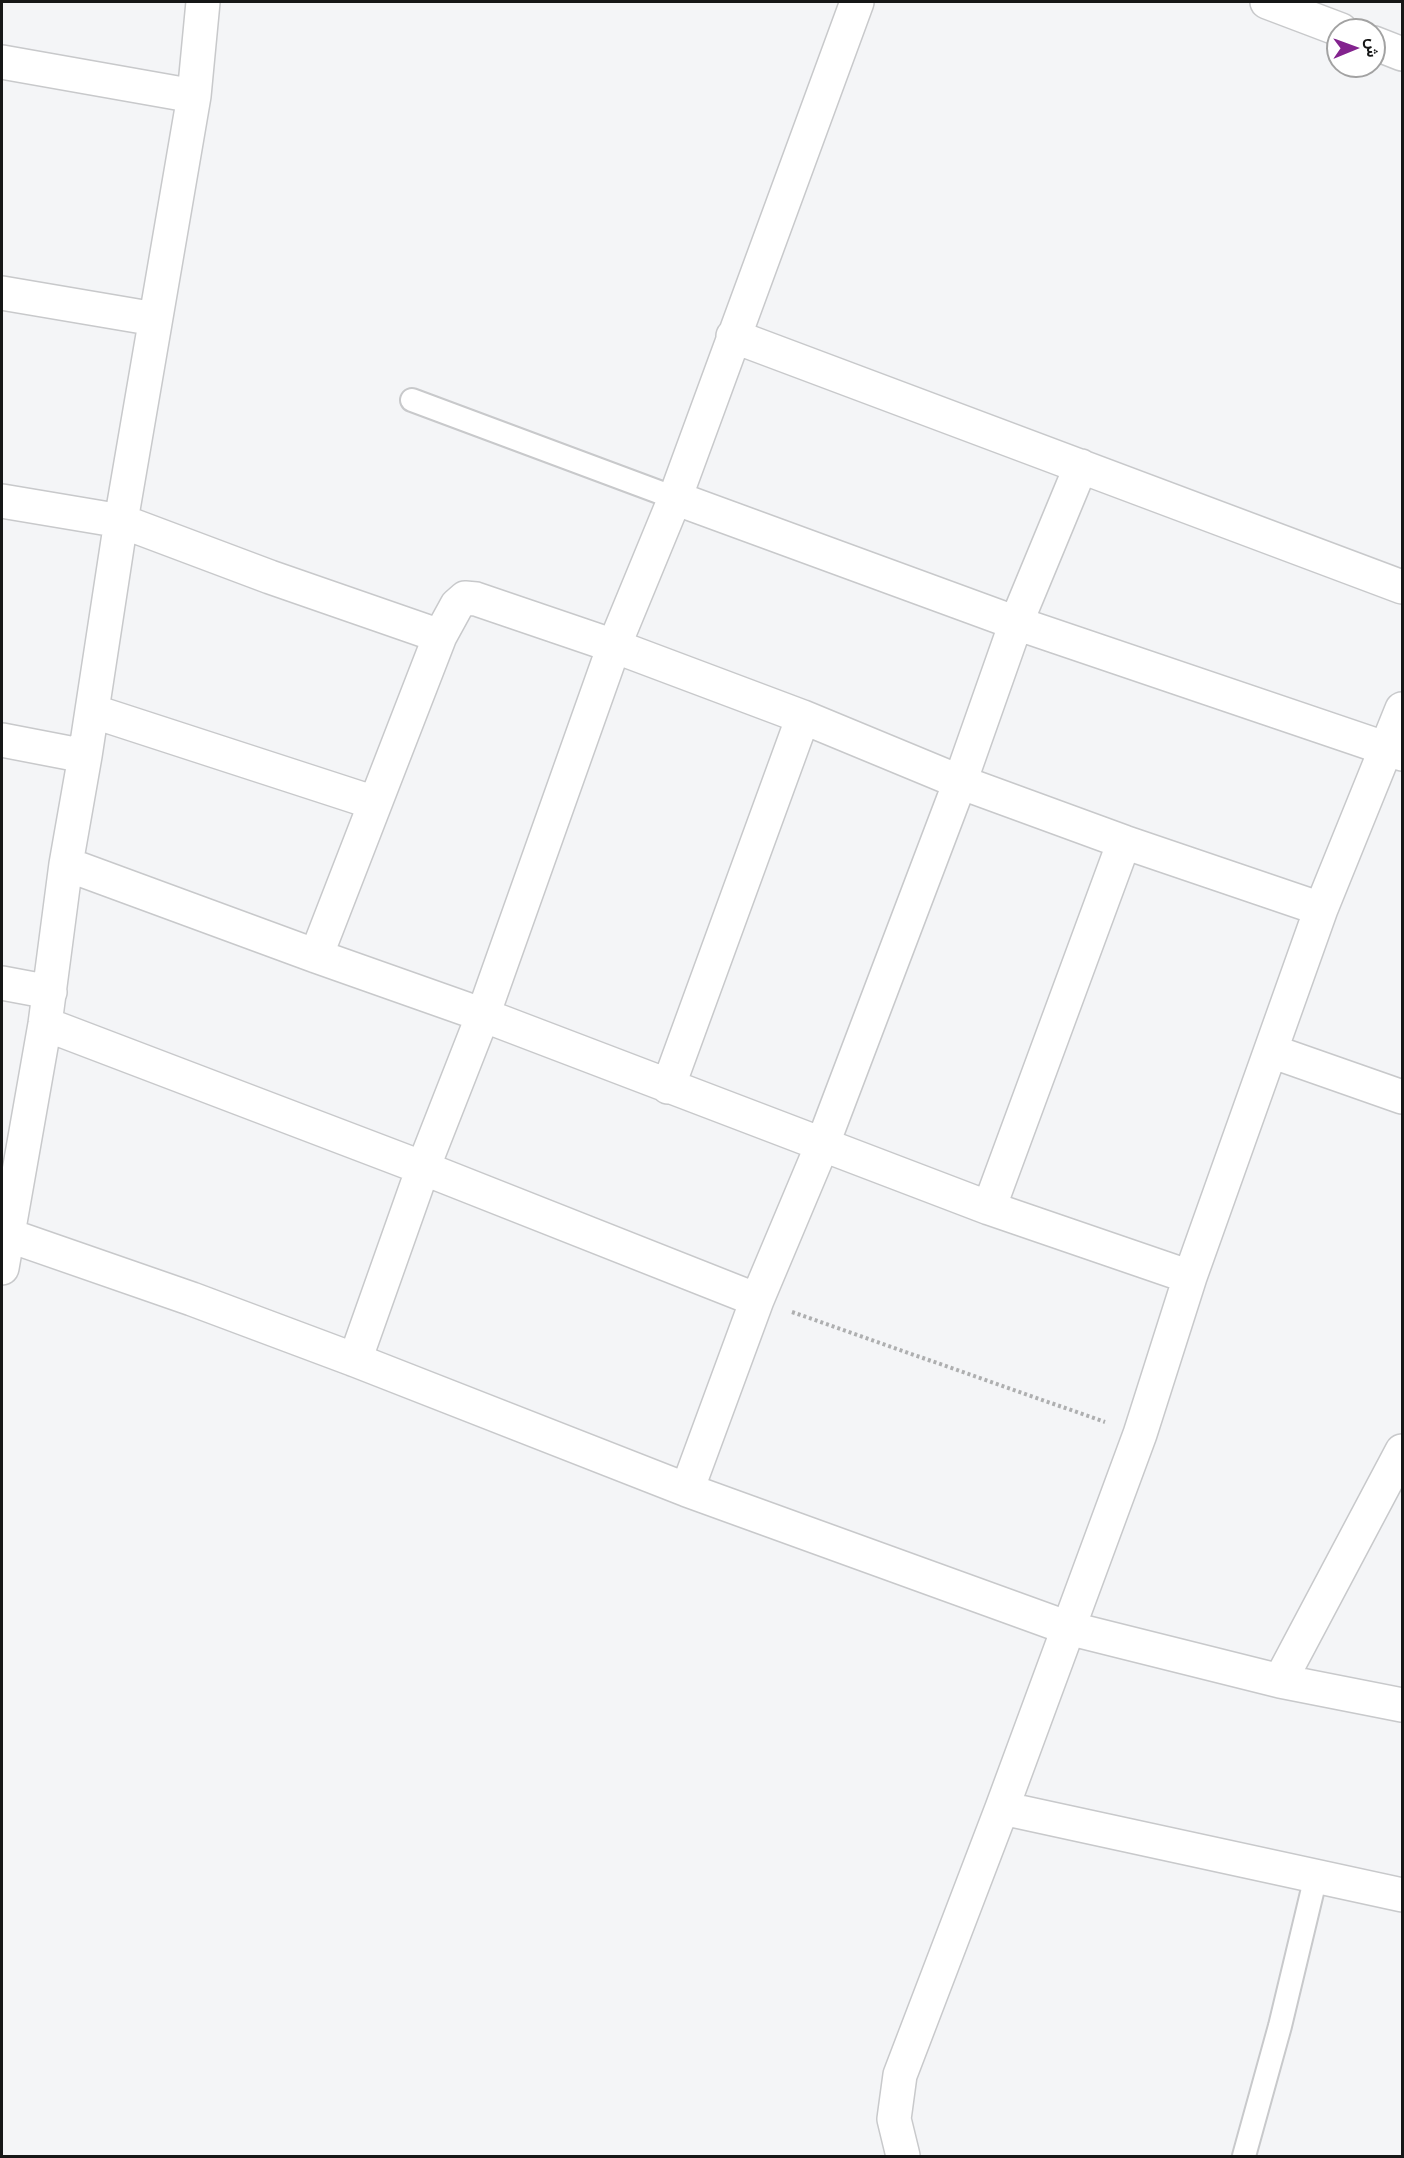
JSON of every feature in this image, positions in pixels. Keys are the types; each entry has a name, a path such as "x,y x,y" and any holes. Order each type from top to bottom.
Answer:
{"street":[{"path":"2,1268 5,1234 45,1024 66,864 86,756 121,521 194,96 203,2"},
{"path":"355,1360 423,1168 483,1015 614,646 675,498 857,2"},
{"path":"1267,2 1326,24"},
{"path":"1386,48 1402,54"},
{"path":"2,62 194,96"},
{"path":"2,293 155,319"},
{"path":"733,336 1402,587"},
{"path":"687,1490 757,1300 823,1143 960,782 1016,623 1081,466"},
{"path":"675,498 1016,623 1395,752"},
{"path":"2,501 121,521 270,577 440,636"},
{"path":"316,956 440,636 457,605 465,598 476,598 614,646 803,717 960,782 1124,842 1321,909"},
{"path":"903,2157 894,2119 900,2075 1002,1808 1140,1434 1190,1277 1321,909 1395,752 1402,709"},
{"path":"92,711 375,803"},
{"path":"668,1087 803,717"},
{"path":"2,740 86,756"},
{"path":"989,1208 1124,842"},
{"path":"66,864 483,1015 989,1208 1190,1277"},
{"path":"2,983 50,992"},
{"path":"45,1024 423,1168 757,1300"},
{"path":"1271,1051 1402,1097"},
{"path":"5,1234 192,1299 687,1490 1068,1628 1280,1681 1402,1705"},
{"path":"1280,1681 1402,1451"},
{"path":"1002,1808 1402,1895"}],"lane":[{"path":"412,400 675,498"},
{"path":"1244,2157 1280,2026 1316,1876"}],"path":[{"path":"757,1300 1140,1434"}]}
